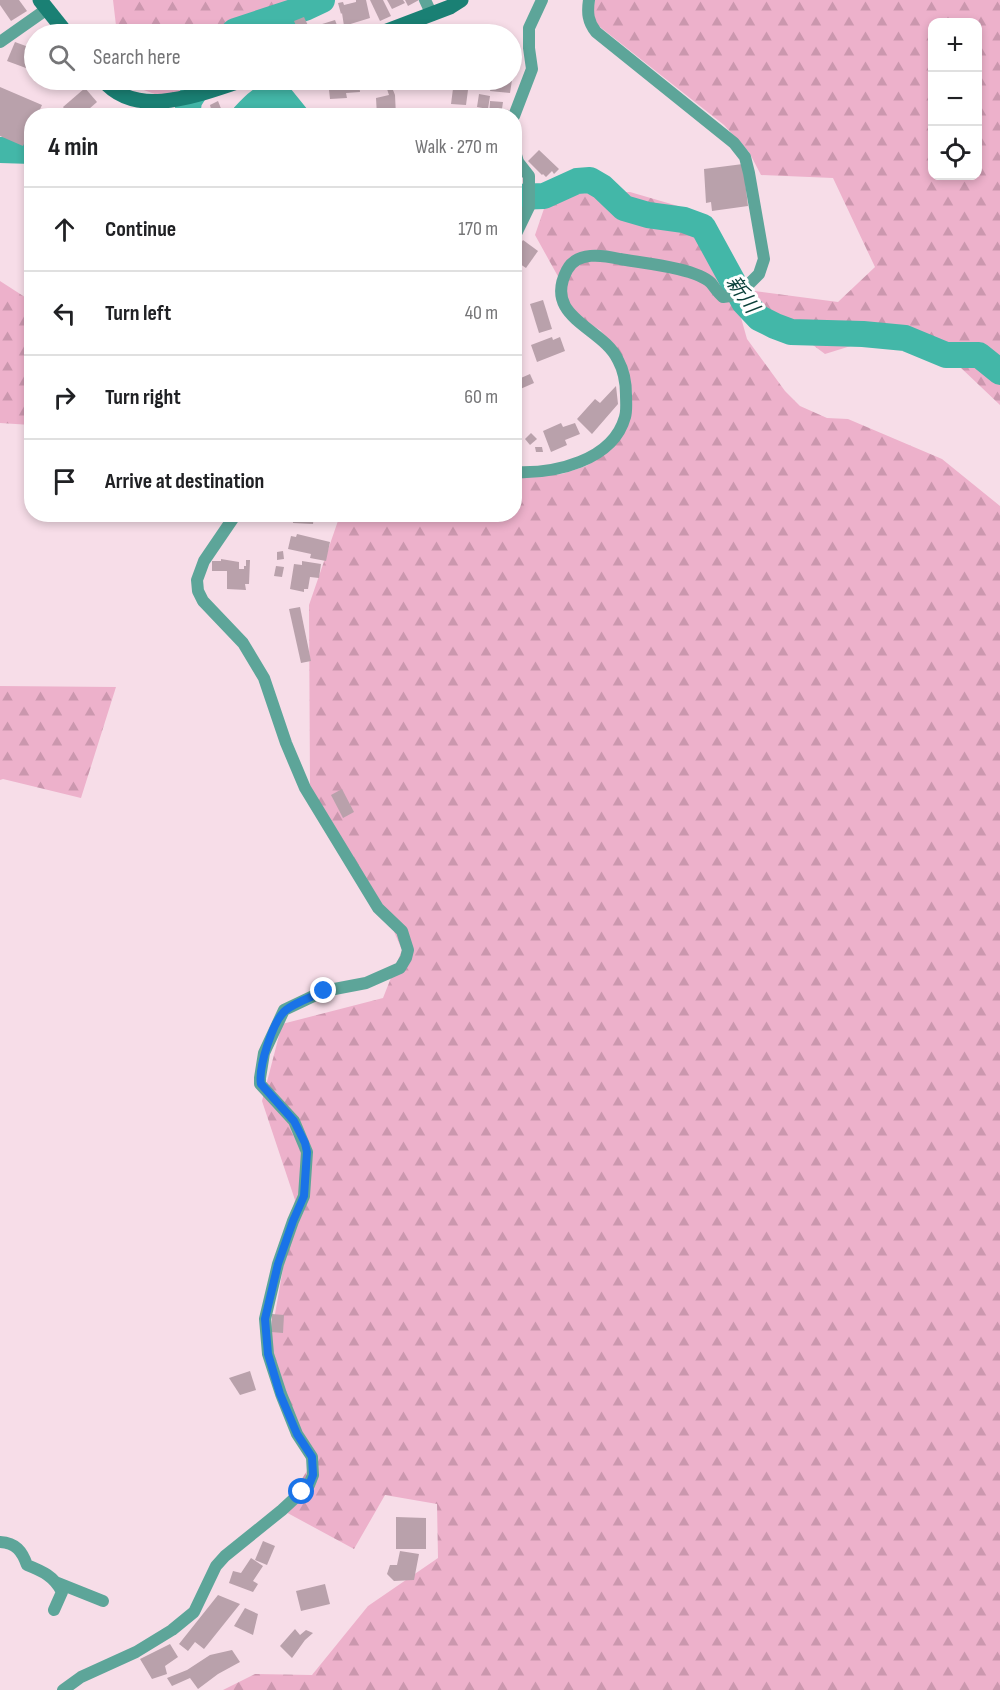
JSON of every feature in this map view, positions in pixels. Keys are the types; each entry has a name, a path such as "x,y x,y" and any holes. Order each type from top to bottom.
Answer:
{"main road":[{"path":"407,24 432,15 461,0"},
{"path":"43,5 59,24"},
{"path":"116,90 130,99 157,101 180,100 212,90"}],"street":[{"path":"424,0 432,15"},
{"path":"517,108 532,69 529,28 542,0"},
{"path":"522,471 559,469 579,462 603,448 619,432 625,416 626,381 618,359 605,343 570,314 564,304 561,289 563,277 569,267 582,256 606,256 693,273 711,283 723,297 730,296 749,284 759,274 764,259 756,202 745,157 734,143 596,32 590,24 587,12 588,0"},
{"path":"0,42 43,5"},
{"path":"522,167 529,176 529,207 522,221"},
{"path":"63,1690 81,1677 136,1652 172,1630 194,1612 216,1566 229,1551 282,1510 309,1485 313,1475 312,1457 297,1434 280,1394 268,1354 265,1319 278,1264 304,1196 307,1152 294,1121 261,1084 261,1066 264,1053 284,1010 324,991 366,982 400,968 408,950 402,931 378,908 305,788 286,743 264,678 243,643 203,601 198,591 197,580 204,561 231,522"},
{"path":"0,1542 15,1545 23,1553 27,1565 51,1576 62,1592 54,1610"},
{"path":"57,1584 103,1601"}],"green space":[{"path":"113,0 301,0 249,24 116,24"},
{"path":"595,0 1000,0 1000,405 960,367 886,335 825,354 757,305 747,290 838,302 875,267 833,178 761,175 749,152 724,125 595,23 593,13"},
{"path":"144,90 209,90 171,100"},
{"path":"630,192 678,206 717,268 738,307 747,339 785,391 800,406 827,418 848,419 942,459 1000,506 1000,1690 223,1690 255,1674 312,1675 368,1606 438,1558 437,1504 385,1495 354,1549 282,1510 312,1463 268,1354 295,1200 262,1101 282,1024 383,998 402,950 383,906 310,786 309,605 338,522 522,522 522,477 562,474 586,466 605,454 631,415 632,395 628,370 615,347 600,330 581,319 568,302 560,280 535,235 549,194"},
{"path":"0,281 24,296 24,425 0,423"},
{"path":"0,686 116,687 81,798 0,780"}],"building":[{"path":"0,0 19,0 27,11 11,21 0,5"},
{"path":"356,0 366,0 370,18 344,24 338,3 343,2 344,5 356,2"},
{"path":"370,0 383,0 391,16 380,21"},
{"path":"387,0 403,0 405,3 392,9"},
{"path":"405,0 419,0 408,6"},
{"path":"304,17 307,24 295,24 294,21"},
{"path":"335,20 337,24 322,24"},
{"path":"15,42 24,45 24,67 7,61"},
{"path":"0,87 42,105 41,108 24,108 23,146 0,136"},
{"path":"83,90 87,90 97,102 90,108 63,107"},
{"path":"329,90 360,90 360,92 346,93 347,98 330,99"},
{"path":"387,90 393,90 396,108 377,108 376,98 389,95"},
{"path":"453,90 468,90 466,105 451,104"},
{"path":"490,90 510,90 510,93"},
{"path":"479,94 490,96 488,108 477,107"},
{"path":"218,101 221,108 211,108 210,105"},
{"path":"490,101 503,102 502,108 490,108"},
{"path":"539,150 559,169 554,174 552,171 546,177 542,175 528,161"},
{"path":"743,164 748,206 712,211 711,202 706,203 704,169"},
{"path":"522,241 538,251 526,268 522,265"},
{"path":"543,300 552,329 539,333 530,304"},
{"path":"552,337 553,340 560,337 565,351 537,362 531,345"},
{"path":"530,374 534,383 522,388 522,378"},
{"path":"616,386 618,404 592,434 577,419 595,399 600,403"},
{"path":"561,423 563,427 575,423 580,434 565,440 567,445 551,452 543,431"},
{"path":"531,433 537,439 530,445 525,439"},
{"path":"535,447 542,447 543,452 536,452"},
{"path":"293,522 313,522 313,524"},
{"path":"297,534 330,542 326,561 310,558 311,554 288,549 291,536 296,537"},
{"path":"283,551 284,559 277,560 277,552"},
{"path":"221,559 239,562 239,569 244,569 246,560 250,560 249,584 245,584 246,590 227,589 227,571 212,571 212,561 221,561"},
{"path":"302,561 321,564 319,578 310,577 308,589 304,589 304,592 290,589 294,564 302,565"},
{"path":"276,566 284,567 282,577 274,576"},
{"path":"300,607 311,661 301,663 289,609"},
{"path":"342,789 354,812 343,818 331,795"},
{"path":"272,1314 284,1315 283,1333 271,1332"},
{"path":"250,1371 256,1390 240,1395 229,1378"},
{"path":"396,1517 426,1518 426,1549 396,1549"},
{"path":"263,1541 275,1546 267,1565 255,1560"},
{"path":"400,1551 419,1554 414,1580 394,1581 387,1574 390,1565 397,1565"},
{"path":"251,1558 263,1566 253,1581 258,1584 253,1592 229,1583 233,1571 241,1573"},
{"path":"325,1584 330,1604 301,1611 296,1591"},
{"path":"218,1595 240,1604 204,1649 195,1642 188,1651 179,1644"},
{"path":"245,1608 258,1614 253,1635 234,1626"},
{"path":"295,1629 300,1635 306,1630 313,1633 292,1658 280,1646"},
{"path":"170,1644 178,1657 165,1666 167,1674 152,1679 140,1659"},
{"path":"232,1650 240,1662 218,1674 198,1689 190,1678 172,1686 167,1678 187,1670 210,1655"}],"waterway":[{"path":"256,24 322,0"},
{"path":"188,108 189,101 196,90"},
{"name":"新川","path":"251,108 274,95 279,95 290,108"},
{"name":"新川","path":"0,150 24,151"},
{"name":"新川","path":"522,197 544,196 577,181 590,180 602,187 624,208 648,215 684,220 703,227 744,302 759,318 775,326 791,332 905,338 946,355 979,355 1000,372"}],"route":[{"path":"302,1492 309,1485 313,1475 312,1457 297,1434 280,1394 268,1354 265,1319 278,1264 304,1196 307,1152 294,1121 271,1097 261,1084 260,1078 264,1053 284,1010 324,991"}]}
